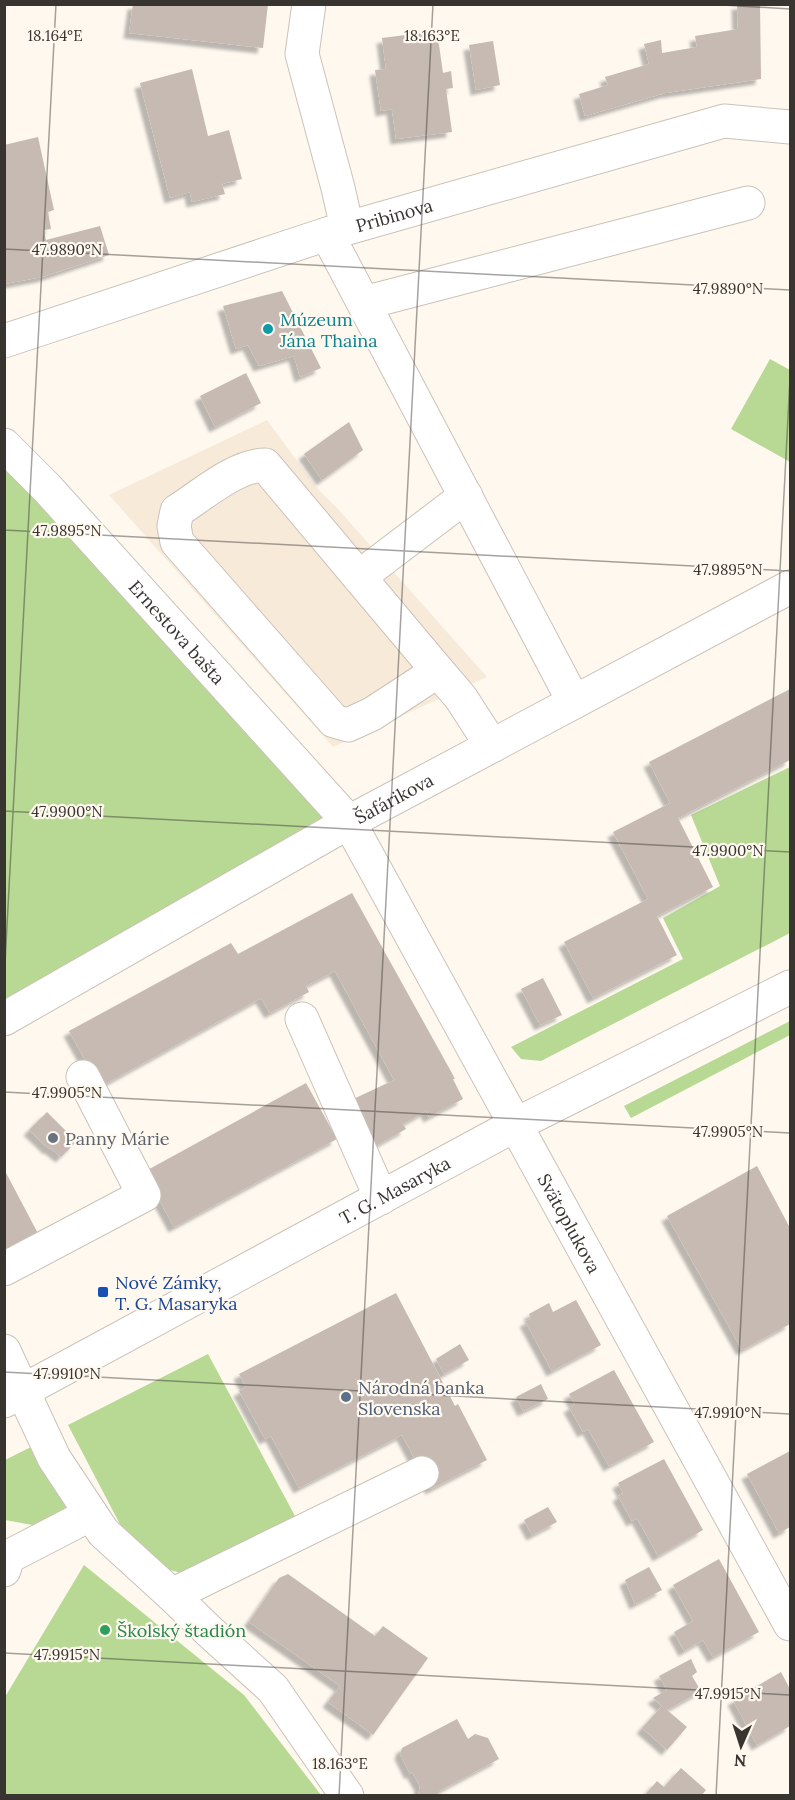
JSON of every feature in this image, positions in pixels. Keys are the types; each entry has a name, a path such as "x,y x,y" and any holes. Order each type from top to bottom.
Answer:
{"street":[{"path":"309,4 302,54 338,188 337,231 364,303 574,702"},
{"name":"Pribinova","path":"4,341 337,231 724,121 790,127"},
{"path":"364,303 748,203"},
{"name":"Ernestova bašta","path":"4,445 47,488 349,822"},
{"path":"438,671 372,714 348,725 334,721 177,542 174,526 177,511 232,475 255,465 265,465 438,671 461,699 492,746"},
{"path":"359,577 466,496"},
{"name":"Šafárikova","path":"4,1019 349,822 790,587"},
{"name":"Svätoplukova","path":"349,822 790,1624"},
{"name":"T. G. Masaryka","path":"14,1396 515,1125 790,987"},
{"path":"302,1019 381,1198"},
{"path":"4,1269 144,1195 83,1077"},
{"path":"4,1351 14,1396 103,1532 273,1689 347,1796"},
{"path":"172,1595 422,1473"},
{"path":"4,1570 8,1557 91,1514"}],"shaded area":[{"path":"267,420 317,488 487,677 333,747 109,495"}],"green space":[{"path":"770,359 790,370 790,462 731,429"},
{"path":"4,445 349,822 4,1010"},
{"path":"790,767 790,933 541,1061 521,1059 511,1047 683,959 663,918 720,886 691,815"},
{"path":"790,1021 790,1035 631,1118 624,1106"},
{"path":"208,1354 295,1516 185,1574 166,1569 123,1530 68,1425"},
{"path":"37,1444 77,1511 38,1526 5,1520 5,1460"},
{"name":"Školský štadión","path":"84,1565 244,1695 321,1795 5,1795 5,1697"}],"building":[{"path":"133,4 268,4 263,48 129,33"},
{"path":"737,4 760,4 761,79 665,93 585,116 579,94 608,85 605,77 649,64 644,44 661,40 662,53 697,47 695,36 738,29"},
{"path":"437,31 443,73 451,71 453,88 446,89 452,132 396,139 392,109 381,111 375,70 386,69 382,38"},
{"path":"493,41 500,85 476,90 469,45"},
{"path":"192,69 208,136 229,130 242,179 222,184 225,194 192,202 190,192 170,198 140,83"},
{"path":"38,137 54,210 48,212 51,229 44,230 46,240 100,226 109,255 42,277 4,284 4,145"},
{"path":"282,291 321,368 300,377 294,356 259,366 248,345 236,349 223,306"},
{"path":"246,373 261,403 215,427 200,396"},
{"path":"349,422 363,450 322,480 304,454"},
{"path":"790,689 790,760 678,818 713,887 657,916 677,955 593,998 564,942 648,899 613,832 670,803 649,762"},
{"path":"352,893 453,1075 463,1099 429,1117 426,1111 403,1124 406,1129 372,1148 347,1102 394,1080 335,971 306,986 309,992 270,1013 261,998 100,1087 69,1031 231,943 238,954"},
{"path":"543,978 562,1015 540,1025 521,989"},
{"path":"306,1083 337,1139 174,1227 144,1172"},
{"name":"Panny Márie","path":"47,1112 75,1143 61,1157 29,1130"},
{"path":"757,1166 790,1228 790,1324 742,1350 667,1216"},
{"path":"4,1169 43,1243 4,1262"},
{"name":"Národná banka Slovenska","path":"396,1293 455,1406 458,1404 487,1460 431,1489 402,1435 299,1488 271,1436 265,1439 239,1391 246,1387 239,1374"},
{"path":"576,1300 601,1345 552,1371 525,1321 531,1319 529,1314 549,1303 553,1312"},
{"path":"460,1344 469,1360 444,1374 436,1359"},
{"path":"614,1370 654,1442 609,1466 588,1429 583,1432 569,1407 575,1404 569,1394"},
{"path":"541,1384 548,1399 523,1411 516,1397"},
{"path":"790,1451 790,1527 779,1533 747,1474"},
{"path":"664,1459 703,1530 658,1556 637,1518 632,1521 618,1496 623,1493 618,1483"},
{"path":"548,1507 557,1522 532,1535 524,1520"},
{"path":"719,1559 759,1632 713,1657 703,1640 684,1651 674,1632 693,1621 673,1585"},
{"path":"649,1567 662,1590 635,1604 625,1580"},
{"path":"288,1574 375,1636 383,1626 428,1658 373,1735 328,1702 340,1686 249,1622 279,1578"},
{"path":"691,1659 697,1672 692,1676 701,1691 667,1710 687,1727 667,1750 642,1728 662,1706 653,1698 667,1690 659,1676"},
{"path":"781,1672 790,1689 790,1726 757,1745 733,1700"},
{"path":"457,1719 468,1739 475,1734 488,1738 499,1759 439,1791 438,1796 418,1796 420,1786 412,1772 410,1774 400,1754 402,1748"},
{"path":"681,1768 706,1790 701,1796 644,1796 657,1781 664,1787"}],"place":[{"name":"Múzeum Jána Thaina","path":"268,329"},
{"name":"Panny Márie","path":"53,1138"},
{"name":"Nové Zámky, T. G. Masaryka","path":"103,1292"},
{"name":"Národná banka Slovenska","path":"346,1397"},
{"name":"Školský štadión","path":"105,1630"}]}
